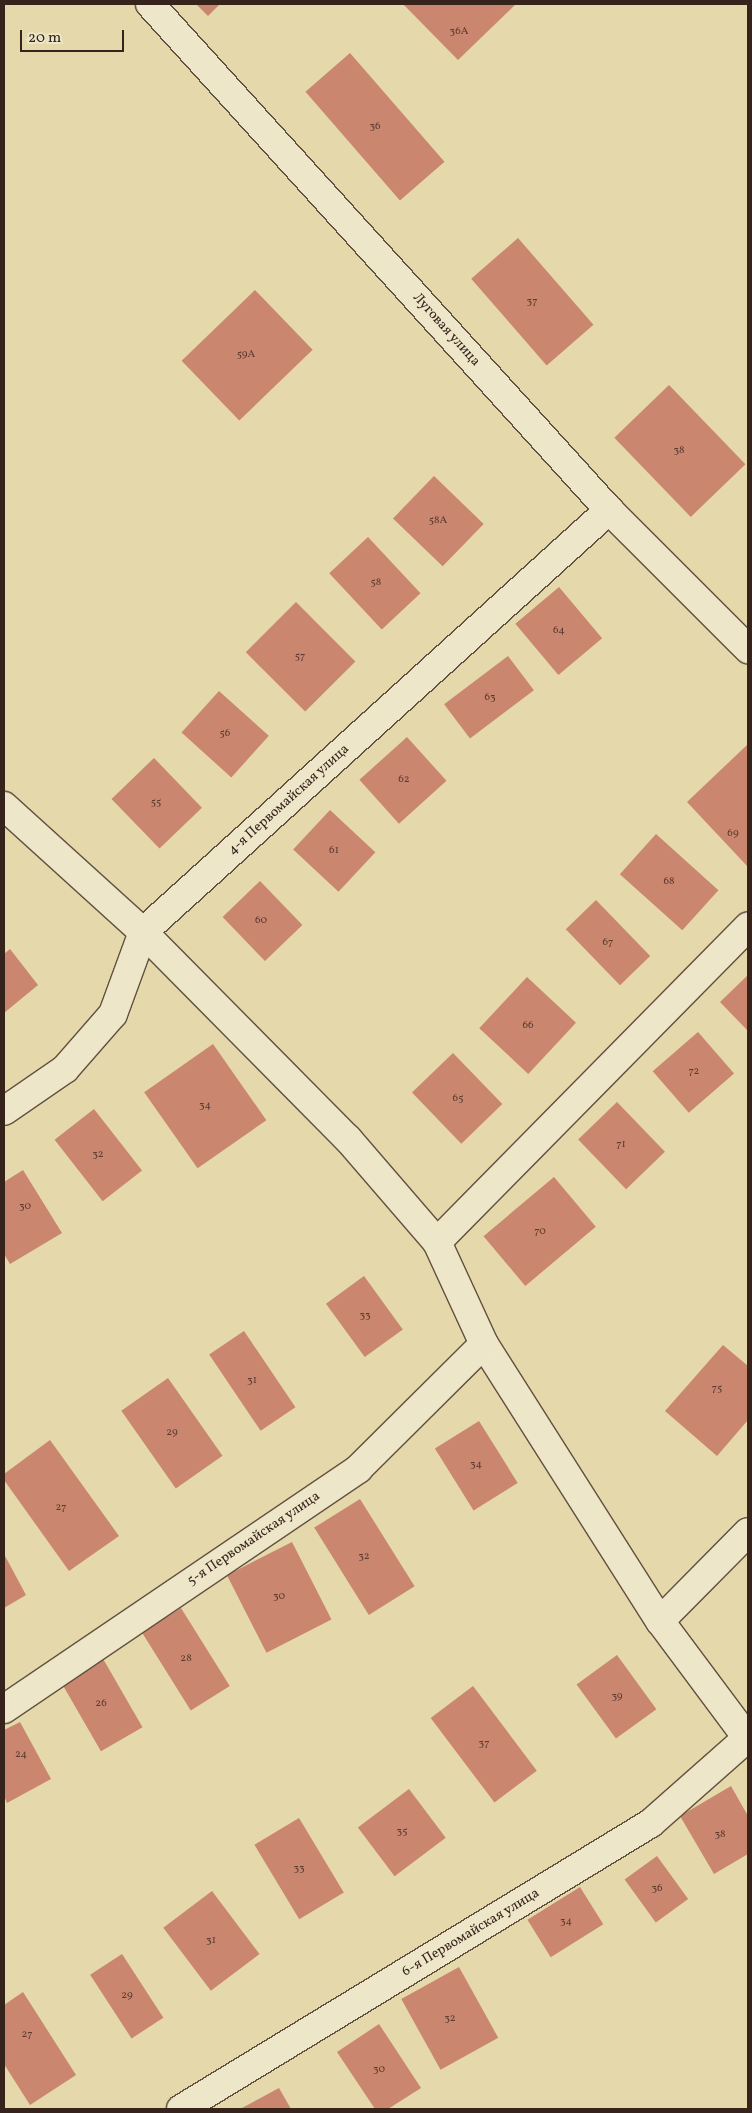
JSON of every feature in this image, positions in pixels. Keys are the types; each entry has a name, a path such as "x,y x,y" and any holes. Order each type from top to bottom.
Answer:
{"street":[{"name":"Луговая улица","path":"150,4 608,510 748,649"},
{"name":"4-я Первомайская улица","path":"4,1111 65,1069 113,1014 143,932 608,510"},
{"path":"4,806 143,932 348,1138 437,1242 484,1344 660,1621 748,1739"},
{"path":"437,1242 748,928"},
{"name":"5-я Первомайская улица","path":"4,1709 358,1469 484,1344"},
{"path":"660,1621 748,1532"},
{"name":"6-я Первомайская улица","path":"181,2109 651,1823 748,1739"}],"building":[{"path":"196,4 220,4 208,16"},
{"path":"403,4 516,4 458,60"},
{"path":"350,53 444,162 400,200 305,92"},
{"path":"518,238 593,325 547,365 471,279"},
{"path":"255,290 313,350 239,421 182,361"},
{"path":"669,385 745,464 691,517 614,438"},
{"path":"434,476 484,524 443,566 393,518"},
{"path":"368,537 421,593 382,629 329,573"},
{"path":"559,587 602,638 558,675 515,624"},
{"path":"296,602 355,661 305,712 246,652"},
{"path":"508,656 534,690 470,738 444,704"},
{"path":"219,691 269,736 231,777 182,733"},
{"path":"407,737 446,781 399,824 359,780"},
{"path":"748,746 748,867 687,802"},
{"path":"154,758 202,808 159,849 112,799"},
{"path":"330,810 375,852 339,892 293,849"},
{"path":"656,834 718,890 682,930 620,874"},
{"path":"260,881 302,925 265,961 223,917"},
{"path":"596,900 650,956 620,985 566,929"},
{"path":"10,949 38,985 4,1013 4,954"},
{"path":"748,975 748,1031 720,1002"},
{"path":"527,977 576,1023 528,1074 479,1028"},
{"path":"698,1032 734,1074 689,1113 653,1071"},
{"path":"213,1044 266,1120 198,1168 144,1092"},
{"path":"453,1053 502,1104 461,1144 412,1093"},
{"path":"617,1102 665,1152 626,1189 578,1140"},
{"path":"94,1109 142,1170 103,1201 55,1140"},
{"path":"23,1170 62,1233 10,1264 4,1254 4,1182"},
{"path":"554,1177 596,1227 525,1286 484,1236"},
{"path":"364,1276 403,1329 365,1357 326,1304"},
{"path":"244,1331 295,1407 261,1431 209,1354"},
{"path":"723,1345 748,1366 748,1420 717,1456 665,1411"},
{"path":"168,1378 222,1456 176,1489 121,1411"},
{"path":"479,1421 518,1483 474,1510 435,1449"},
{"path":"50,1440 119,1536 69,1571 4,1480 4,1474"},
{"path":"360,1499 415,1586 369,1615 314,1528"},
{"path":"292,1542 331,1620 266,1653 227,1575"},
{"path":"4,1554 26,1595 4,1608"},
{"path":"181,1608 230,1686 191,1710 142,1632"},
{"path":"617,1655 656,1709 616,1739 577,1684"},
{"path":"102,1657 142,1727 101,1751 60,1681"},
{"path":"473,1686 537,1771 494,1803 431,1718"},
{"path":"20,1722 51,1779 7,1803 4,1796 4,1730"},
{"path":"731,1786 748,1816 748,1854 714,1874 680,1816"},
{"path":"409,1789 446,1838 395,1876 358,1828"},
{"path":"299,1818 344,1893 299,1919 254,1845"},
{"path":"657,1856 688,1899 656,1922 625,1880"},
{"path":"580,1887 603,1924 551,1957 527,1920"},
{"path":"212,1891 260,1954 211,1991 163,1928"},
{"path":"122,1954 163,2018 132,2038 90,1975"},
{"path":"459,1967 498,2038 441,2070 401,1999"},
{"path":"23,1992 76,2075 30,2105 4,2064 4,2005"},
{"path":"379,2024 421,2088 388,2109 375,2109 337,2052"},
{"path":"279,2088 291,2109 240,2109"}]}
